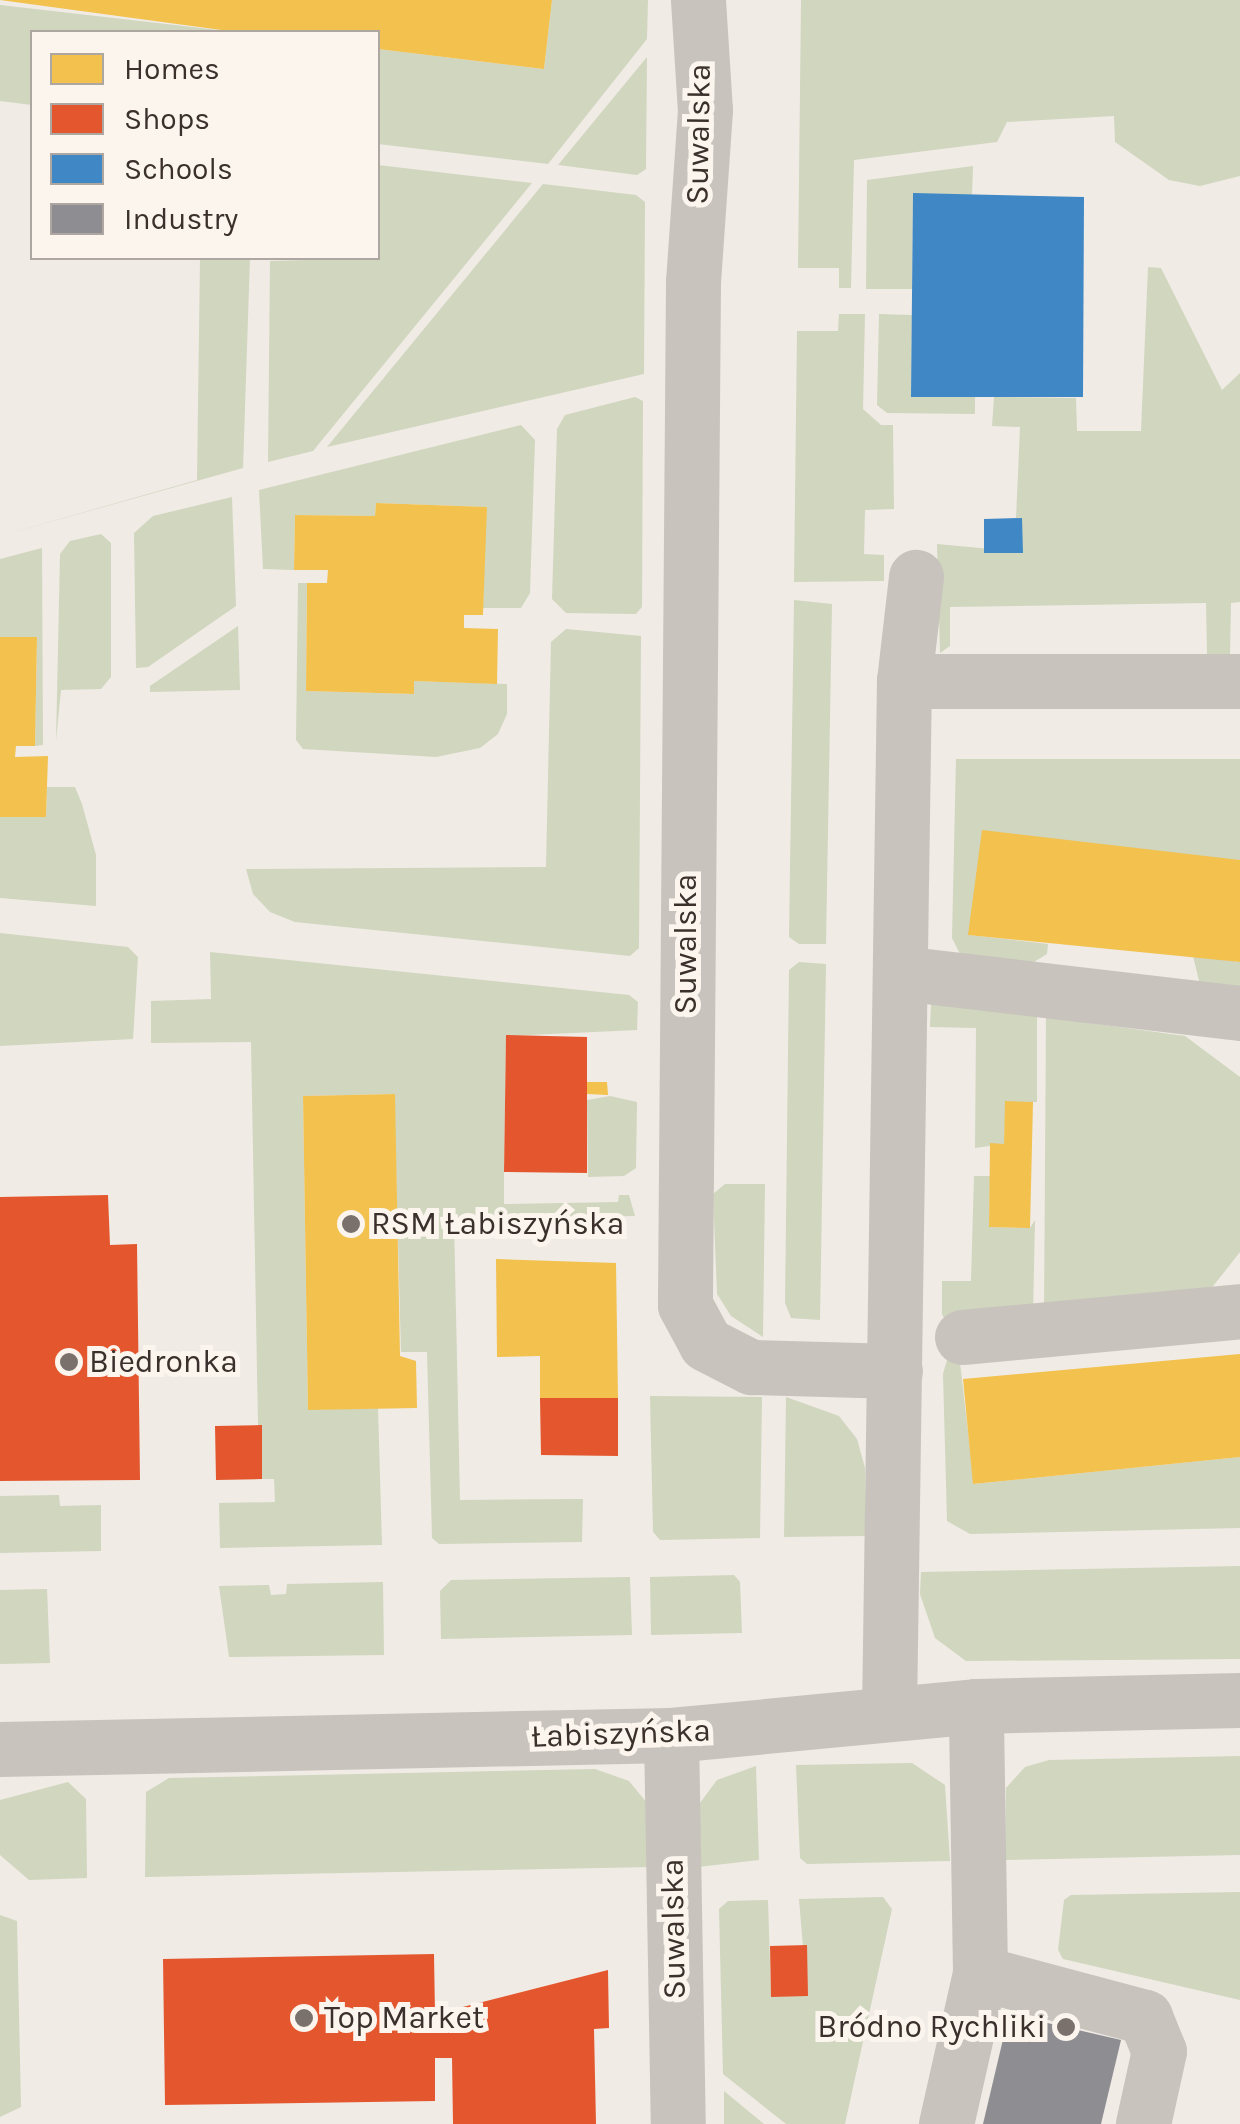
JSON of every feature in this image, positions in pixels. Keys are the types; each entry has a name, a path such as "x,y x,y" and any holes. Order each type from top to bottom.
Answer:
{"street":[{"name":"Suwalska","path":"698,0 704,110 693,281 684,1305 706,1344 750,1367 895,1371"},
{"path":"889,1714 904,681 916,577"},
{"path":"904,681 1240,680"},
{"path":"900,973 1218,1010 1240,1039"},
{"path":"962,1337 1226,1304"},
{"name":"Łabiszyńska","path":"0,1749 671,1734 976,1706 1240,1700"},
{"path":"946,2124 980,1973 976,1706"},
{"name":"Suwalska","path":"671,1734 678,2124"},
{"path":"980,1973 1145,2018 1159,2044 1143,2124"}],"green space":[{"path":"552,0 648,0 647,39 548,164 380,144 380,49 544,69"},
{"path":"801,0 1240,0 1240,176 1200,186 1169,180 1115,142 1114,116 1007,122 997,142 854,160 851,288 839,288 839,268 798,268"},
{"path":"0,5 219,30 30,30 30,105 0,101"},
{"path":"647,57 646,169 637,175 558,165"},
{"path":"380,165 532,183 313,451 268,462 270,261 380,260"},
{"path":"973,166 972,195 913,194 912,289 866,289 867,180"},
{"path":"543,184 636,195 645,202 644,374 327,447"},
{"path":"200,260 250,260 243,468 0,536 197,480"},
{"path":"1148,267 1161,268 1222,390 1240,373 1240,602 1231,603 1230,655 1207,654 1206,603 950,607 950,646 940,653 937,544 1022,552 1022,519 1016,519 1020,427 992,426 994,397 1076,398 1077,431 1141,431"},
{"path":"839,314 865,314 863,409 881,425 893,425 894,509 865,510 864,554 884,555 884,581 794,582 797,331 838,331"},
{"path":"879,314 912,315 911,397 975,397 975,414 887,413 877,405"},
{"path":"635,397 643,401 642,607 636,614 566,613 552,599 557,429 565,415"},
{"path":"521,425 535,440 530,593 521,608 483,608 486,507 376,503 375,516 295,515 294,570 263,569 259,490"},
{"path":"232,497 236,606 148,667 136,668 134,533 153,516"},
{"path":"101,534 111,543 111,677 101,689 61,690 56,741 60,554 70,541"},
{"path":"42,548 43,745 35,746 37,637 0,637 0,559"},
{"path":"298,583 307,583 306,691 413,694 414,681 507,684 507,714 498,734 480,748 436,757 303,749 296,740"},
{"path":"794,600 832,604 826,944 799,944 789,937"},
{"path":"238,626 240,690 150,692 150,686"},
{"path":"566,629 641,636 639,948 630,956 295,922 270,912 253,894 246,869 546,867 551,642"},
{"path":"956,759 1240,759 1240,860 969,935 1048,944 1047,954 1029,965 961,956 952,938"},
{"path":"47,787 75,787 82,804 96,855 96,906 0,898 0,817 46,817"},
{"path":"0,933 128,947 138,957 133,1039 0,1046"},
{"path":"210,952 629,995 638,1002 637,1030 506,1036 504,1172 504,1204 618,1202 619,1195 629,1195 635,1216 454,1220 460,1500 583,1499 582,1542 439,1544 432,1538 427,1352 401,1352 394,1094 303,1096 308,1409 378,1408 382,1545 220,1548 219,1503 275,1502 274,1479 262,1479 258,1425 251,1042 151,1043 151,1001 211,999"},
{"path":"1193,956 1240,962 1240,989 1200,985"},
{"path":"799,962 826,964 820,1320 791,1318 785,1303 789,970"},
{"path":"931,1004 1037,1016 1037,1102 1006,1102 1004,1144 975,1148 976,1028 930,1027"},
{"path":"1046,1017 1185,1036 1240,1077 1240,1252 1210,1290 1044,1314"},
{"path":"610,1096 637,1102 636,1168 624,1176 588,1177 587,1100"},
{"path":"974,1176 990,1176 989,1227 1030,1228 1035,1220 1033,1315 945,1320 942,1314 942,1281 971,1281"},
{"path":"725,1184 765,1184 763,1337 731,1316 717,1294 713,1194"},
{"path":"959,1354 974,1484 1240,1457 1240,1528 970,1534 947,1521 943,1374 947,1360"},
{"path":"650,1396 762,1397 760,1538 660,1540 653,1532"},
{"path":"786,1397 839,1416 857,1439 865,1468 865,1536 784,1537"},
{"path":"59,1495 60,1506 101,1505 101,1551 0,1553 0,1496"},
{"path":"1240,1566 1240,1659 966,1661 935,1638 920,1594 921,1572"},
{"path":"734,1575 740,1582 742,1633 651,1635 650,1577"},
{"path":"630,1577 632,1635 441,1639 440,1591 451,1580"},
{"path":"383,1582 384,1655 229,1657 219,1586 269,1585 271,1595 286,1594 287,1584"},
{"path":"47,1589 50,1663 0,1664 0,1590"},
{"path":"1240,1756 1240,1855 1005,1860 1006,1788 1025,1767 1049,1760"},
{"path":"912,1763 945,1785 950,1861 807,1864 800,1858 796,1765"},
{"path":"756,1766 759,1860 698,1867 700,1803 717,1780"},
{"path":"595,1769 629,1781 647,1803 652,1867 145,1877 146,1792 169,1778"},
{"path":"68,1782 86,1799 87,1878 29,1880 0,1855 0,1800"},
{"path":"1240,1892 1240,2000 1063,1959 1058,1950 1064,1900 1071,1895"},
{"path":"883,1897 892,1909 845,2124 786,2124 723,2074 719,1909 728,1901 768,1900 771,1996 807,1996 799,1899"},
{"path":"0,1915 17,1921 21,2107 0,2117"},
{"path":"724,2091 764,2124 724,2124"}],"building: Homes":[{"path":"0,0 552,0 544,69 380,49 380,30 221,30"},
{"path":"376,503 487,507 483,615 464,615 464,628 498,629 497,684 414,681 414,694 306,691 307,583 327,583 328,570 294,570 295,515 375,516"},
{"path":"0,637 37,637 35,746 16,746 15,757 48,756 46,817 0,817"},
{"path":"982,830 1240,860 1240,962 968,935"},
{"path":"587,1082 607,1082 608,1095 587,1094"},
{"name":"RSM Łabiszyńska","path":"395,1094 400,1356 416,1361 417,1408 308,1410 303,1096"},
{"path":"1005,1101 1033,1102 1030,1228 989,1227 990,1143 1004,1144"},
{"path":"496,1259 616,1263 618,1398 540,1398 540,1356 497,1357"},
{"path":"1240,1354 1240,1457 973,1484 963,1379"}],"building: Shops":[{"path":"506,1035 587,1037 587,1173 504,1172"},
{"name":"Biedronka","path":"108,1195 110,1245 137,1244 140,1480 0,1481 0,1197"},
{"path":"540,1398 618,1398 618,1456 541,1455"},
{"path":"262,1425 262,1479 216,1480 215,1426"},
{"path":"807,1945 808,1996 771,1997 770,1946"},
{"path":"434,1954 435,2014 608,1970 609,2028 594,2029 596,2124 453,2124 452,2058 435,2058 435,2101 165,2105 163,1959"}],"building: Schools":[{"path":"913,193 1084,197 1083,397 911,397"},
{"path":"1022,518 1023,553 984,553 984,519"}],"building: Industry":[{"path":"1009,2014 1121,2040 1101,2124 983,2124"}],"place":[{"name":"RSM Łabiszyńska","path":"351,1224"},
{"name":"Biedronka","path":"69,1362"},
{"name":"Top Market","path":"304,2018"},
{"name":"Bródno Rychliki","path":"1066,2027"}]}
